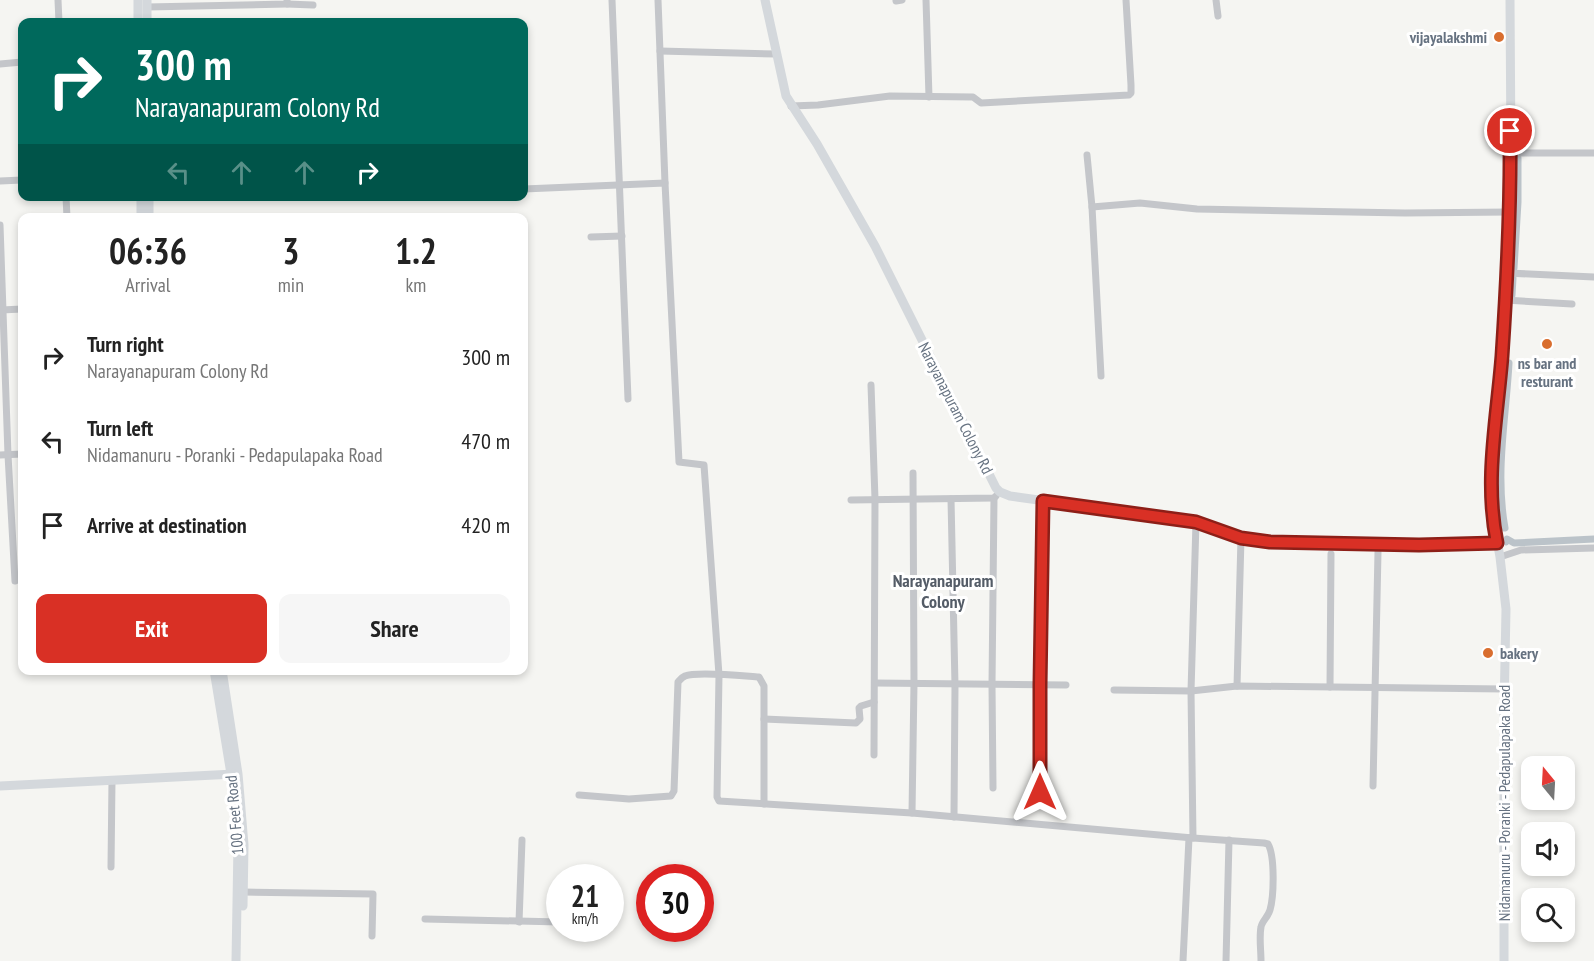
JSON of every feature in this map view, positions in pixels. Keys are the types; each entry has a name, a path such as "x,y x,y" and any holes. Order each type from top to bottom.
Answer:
{"street":[{"path":"58,0 59,18"},
{"path":"138,0 138,18"},
{"path":"612,0 628,399"},
{"path":"658,0 679,462 704,465 719,675 717,798 720,801 912,813 1268,844 1273,857 1272,882 1270,910 1261,925 1261,961"},
{"name":"Narayanapuram Colony Rd","path":"765,0 786,96 817,144 875,246 991,477 997,495 1196,522 1241,538 1270,542 1419,545 1497,543"},
{"path":"926,0 929,97"},
{"path":"791,106 890,96 973,97 981,104 1130,95 1126,0"},
{"path":"1216,0 1218,16"},
{"name":"Nidamanuru - Poranki - Pedapulapaka Road","path":"1504,961 1506,609 1491,507 1491,461 1502,358 1507,273 1511,153 1510,0"},
{"path":"147,4 287,2 313,5"},
{"path":"660,51 776,54"},
{"path":"0,63 18,62"},
{"path":"1511,153 1594,153"},
{"path":"1087,155 1101,376"},
{"path":"0,181 18,180"},
{"path":"528,189 665,183"},
{"path":"1092,207 1140,203 1208,209 1428,213 1509,212"},
{"path":"0,225 4,455 15,581"},
{"path":"591,237 622,236"},
{"path":"1507,273 1594,277"},
{"path":"1505,300 1572,304"},
{"path":"2,310 18,309"},
{"path":"871,385 875,499 874,755"},
{"path":"912,813 913,473"},
{"path":"851,500 951,499 997,495 992,685 993,788"},
{"path":"951,499 955,684 954,817"},
{"path":"1040,792 1043,501"},
{"path":"1183,961 1191,838 1191,691 1196,522"},
{"path":"1237,686 1241,538"},
{"path":"1500,557 1521,550 1594,548"},
{"path":"1372,786 1378,552"},
{"path":"1330,687 1331,554"},
{"name":"100 Feet Road","path":"215,675 235,774 238,844 236,961"},
{"name":"100 Feet Road","path":"223,675 244,845 242,961"},
{"path":"579,795 629,799 671,796 674,790 678,682 690,675 719,675 759,677 764,686 764,804"},
{"path":"875,683 1066,686"},
{"path":"1114,690 1191,691 1237,686 1504,689"},
{"path":"764,719 856,723 860,719 861,706 874,702"},
{"path":"0,786 235,774"},
{"path":"111,867 112,780"},
{"path":"519,922 522,840"},
{"path":"1226,961 1229,840"},
{"path":"243,892 373,894 372,936"},
{"path":"425,919 546,922"}],"waterway":[{"path":"1518,147 1519,113"},
{"path":"1514,268 1518,158"},
{"path":"1512,295 1513,278"},
{"path":"1505,528 1501,466 1509,363"},
{"path":"1506,542 1507,539 1514,543 1594,539"}],"place":[{"name":"vijayalakshmi","path":"1499,37"},
{"name":"ns bar and resturant","path":"1547,344"},
{"name":"bakery","path":"1488,653"}],"district":[{"name":"Narayanapuram Colony","path":"943,591"}],"route":[{"path":"1040,792 1043,501 1196,522 1241,538 1270,542 1419,545 1497,543 1490,486 1502,358 1509,212 1510,131"}]}
